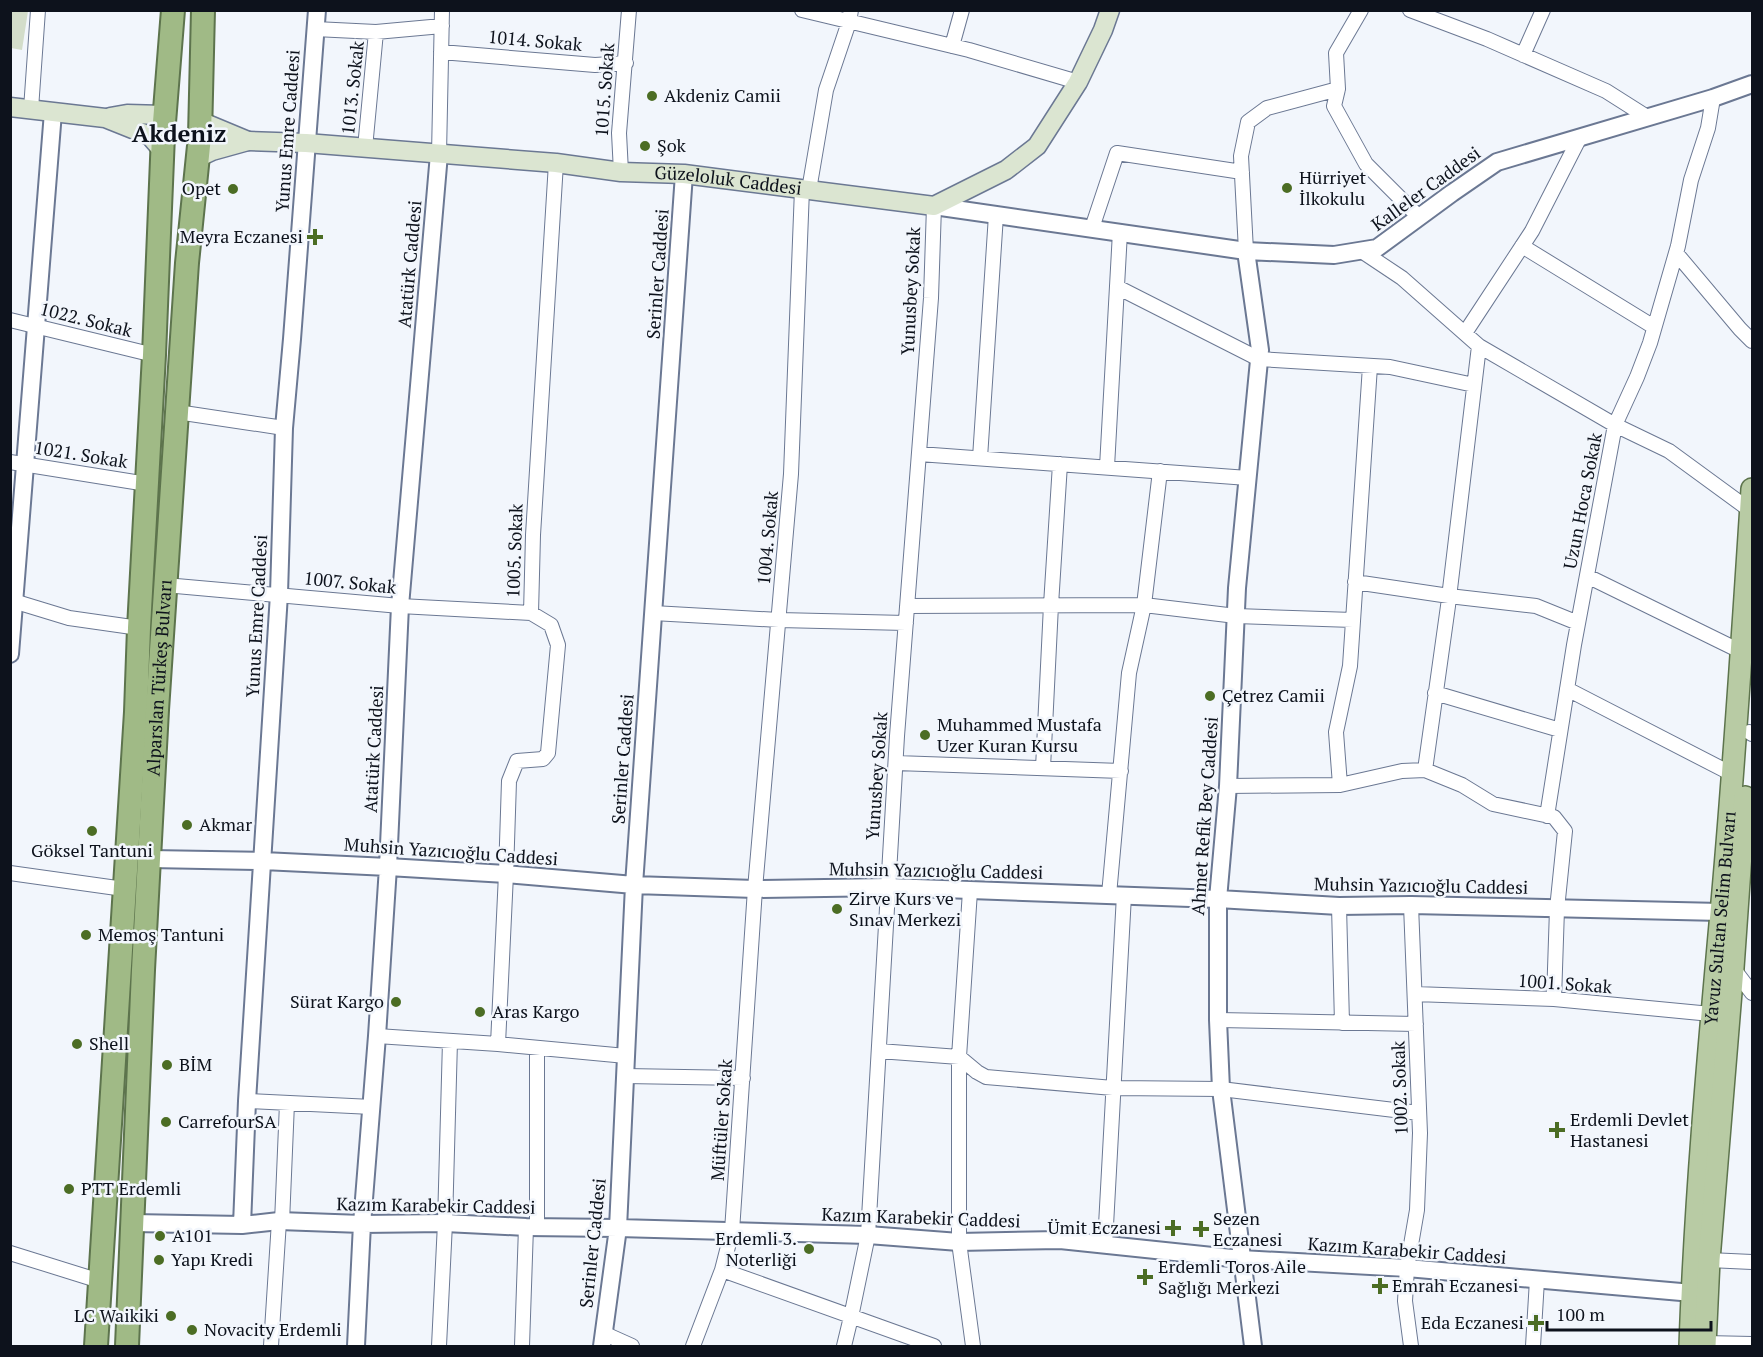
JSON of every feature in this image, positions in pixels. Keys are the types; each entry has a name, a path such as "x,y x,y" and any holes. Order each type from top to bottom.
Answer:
{"highway":[{"name":"Alparslan Türkeş Bulvarı","path":"96,1347 136,712 164,115 173,10"},
{"name":"Alparslan Türkeş Bulvarı","path":"127,1347 143,970 165,585 187,263 200,121 202,10"},
{"path":"164,115 183,114 200,121"},
{"path":"163,151 178,160 197,158"}],"main road":[{"path":"934,206 1006,170 1037,146 1078,82 1110,10"},
{"path":"10,106 105,118 150,136 163,151"},
{"path":"105,118 127,114 164,115"},
{"name":"Güzeloluk Caddesi","path":"200,121 248,141"},
{"name":"Güzeloluk Caddesi","path":"197,158 212,151 248,141 306,143 556,164 621,172 684,174 934,206"},
{"name":"Yavuz Sultan Selim Bulvarı","path":"1700,1345 1699,1294 1711,1014 1732,774 1752,489"},
{"name":"Yavuz Sultan Selim Bulvarı","path":"1699,1294 1709,1260 1751,733 1752,689"}],"street":[{"path":"31,109 38,10"},
{"name":"Yunus Emre Caddesi","path":"242,1225 247,1101 279,594 284,428 316,10"},
{"path":"440,154 442,10"},
{"name":"1015. Sokak","path":"621,172 619,133 629,10"},
{"path":"801,10 850,16 1078,82"},
{"path":"952,46 962,10"},
{"path":"1361,10 1336,53 1338,89 1334,106 1366,164 1419,217"},
{"path":"1410,10 1523,54 1606,92 1647,117"},
{"path":"1523,54 1543,10"},
{"name":"1004. Sokak","path":"755,889 791,474 806,189 826,90 850,16"},
{"path":"315,29 376,32 442,26"},
{"name":"1013. Sokak","path":"365,148 376,32"},
{"name":"1014. Sokak","path":"441,52 595,65 626,63"},
{"name":"Kalleler Caddesi","path":"934,206 1246,251 1334,255 1377,248 1497,162 1713,98 1752,84"},
{"path":"1246,251 1241,156 1248,122 1267,108 1338,89"},
{"name":"Uzun Hoca Sokak","path":"1547,816 1578,623 1615,425 1637,377 1654,327 1676,253 1691,180 1708,128 1713,98"},
{"path":"10,654 18,464 36,327 53,111"},
{"path":"1465,333 1532,231 1580,137"},
{"path":"1092,228 1117,153 1242,172"},
{"name":"Atatürk Caddesi","path":"356,1347 362,1224 388,867 400,606 440,154"},
{"name":"1005. Sokak","path":"498,1044 509,781 517,761 543,759 548,753 558,645 551,625 531,613 534,524 556,164"},
{"name":"Serinler Caddesi","path":"602,1340 618,1228 634,885 684,174"},
{"name":"Yunusbey Sokak","path":"844,1347 867,1235 896,763 931,298 934,206"},
{"path":"980,458 996,214"},
{"path":"1107,467 1120,232"},
{"path":"1521,246 1654,327"},
{"path":"1360,250 1402,278 1479,346 1615,425 1668,451 1751,511"},
{"name":"Ahmet Refik Bey Caddesi","path":"1246,251 1260,350 1236,616 1228,786 1218,899 1218,1020 1221,1089 1252,1347"},
{"path":"1676,253 1740,329 1752,340"},
{"path":"1117,287 1259,358 1390,368 1474,385"},
{"name":"1022. Sokak","path":"10,320 154,355"},
{"path":"1425,770 1449,596 1479,346"},
{"path":"1340,785 1336,732 1350,666 1370,366"},
{"path":"177,412 284,428"},
{"path":"919,454 1248,478"},
{"name":"1021. Sokak","path":"18,464 147,484"},
{"path":"1043,768 1060,464"},
{"path":"1105,1244 1113,1088 1121,771 1129,672 1144,605 1160,471"},
{"path":"1587,576 1740,651"},
{"path":"1355,582 1536,606 1578,623"},
{"name":"1007. Sokak","path":"165,585 400,606 531,613"},
{"path":"13,601 69,618 139,628"},
{"path":"907,606 1144,605 1236,616 1353,620"},
{"path":"653,613 778,620 906,623"},
{"path":"1567,689 1732,774"},
{"path":"1435,693 1560,730"},
{"path":"896,763 1121,771"},
{"path":"1228,786 1340,785 1402,771 1425,770 1462,785 1492,804 1554,817 1565,831 1557,909 1554,999"},
{"name":"Muhsin Yazıcıoğlu Caddesi","path":"150,859 388,867 634,885 755,889 888,887 1218,899 1339,906 1411,905 1721,912"},
{"path":"10,873 124,890"},
{"name":"Müftüler Sokak","path":"693,1347 722,1270 732,1231 755,889"},
{"path":"970,891 959,1056 959,1242 973,1347"},
{"name":"1002. Sokak","path":"1411,905 1420,1133 1417,1210 1407,1268 1405,1301 1412,1347"},
{"path":"1339,906 1342,1023"},
{"path":"1733,968 1752,993"},
{"name":"1001. Sokak","path":"1415,994 1554,999 1711,1014"},
{"path":"1218,1020 1416,1024"},
{"path":"377,1036 626,1056"},
{"path":"439,1347 450,1041"},
{"path":"522,1347 532,1227 537,1048"},
{"path":"879,1051 959,1056 986,1077 1113,1088 1221,1089 1419,1113"},
{"path":"625,1076 743,1078"},
{"path":"247,1101 372,1107"},
{"path":"271,1347 287,1103"},
{"name":"Kazım Karabekir Caddesi","path":"133,1223 242,1225 280,1221 362,1224 445,1222 532,1227 867,1235 959,1242 1060,1240 1241,1259 1407,1268 1699,1294"},
{"path":"10,1253 100,1281"},
{"path":"1709,1260 1752,1262"},
{"path":"722,1270 934,1347"},
{"path":"1533,1347 1537,1280"},
{"path":"602,1340 632,1347"},
{"path":"1700,1345 1752,1344"}],"green space":[{"path":"11,10 28,11 22,50 11,48"}],"place":[{"name":"Akdeniz Camii","path":"652,96"},
{"name":"Şok","path":"645,146"},
{"name":"Hürriyet İlkokulu","path":"1287,188"},
{"name":"Opet","path":"233,189"},
{"name":"Meyra Eczanesi","path":"315,237"},
{"name":"Çetrez Camii","path":"1210,696"},
{"name":"Muhammed Mustafa Uzer Kuran Kursu","path":"925,735"},
{"name":"Akmar","path":"187,825"},
{"name":"Göksel Tantuni","path":"92,831"},
{"name":"Zirve Kurs ve Sınav Merkezi","path":"837,909"},
{"name":"Memoş Tantuni","path":"86,935"},
{"name":"Sürat Kargo","path":"396,1002"},
{"name":"Aras Kargo","path":"480,1012"},
{"name":"Shell","path":"77,1044"},
{"name":"BİM","path":"167,1065"},
{"name":"CarrefourSA","path":"166,1122"},
{"name":"Erdemli Devlet Hastanesi","path":"1557,1130"},
{"name":"PTT Erdemli","path":"69,1189"},
{"name":"Ümit Eczanesi","path":"1173,1228"},
{"name":"Sezen Eczanesi","path":"1201,1229"},
{"name":"A101","path":"160,1236"},
{"name":"Erdemli 3. Noterliği","path":"809,1249"},
{"name":"Yapı Kredi","path":"159,1260"},
{"name":"Erdemli Toros Aile Sağlığı Merkezi","path":"1145,1277"},
{"name":"Emrah Eczanesi","path":"1380,1286"},
{"name":"LC Waikiki","path":"171,1316"},
{"name":"Eda Eczanesi","path":"1536,1323"},
{"name":"Novacity Erdemli","path":"192,1330"}],"district":[{"name":"Akdeniz","path":"179,134"}]}
